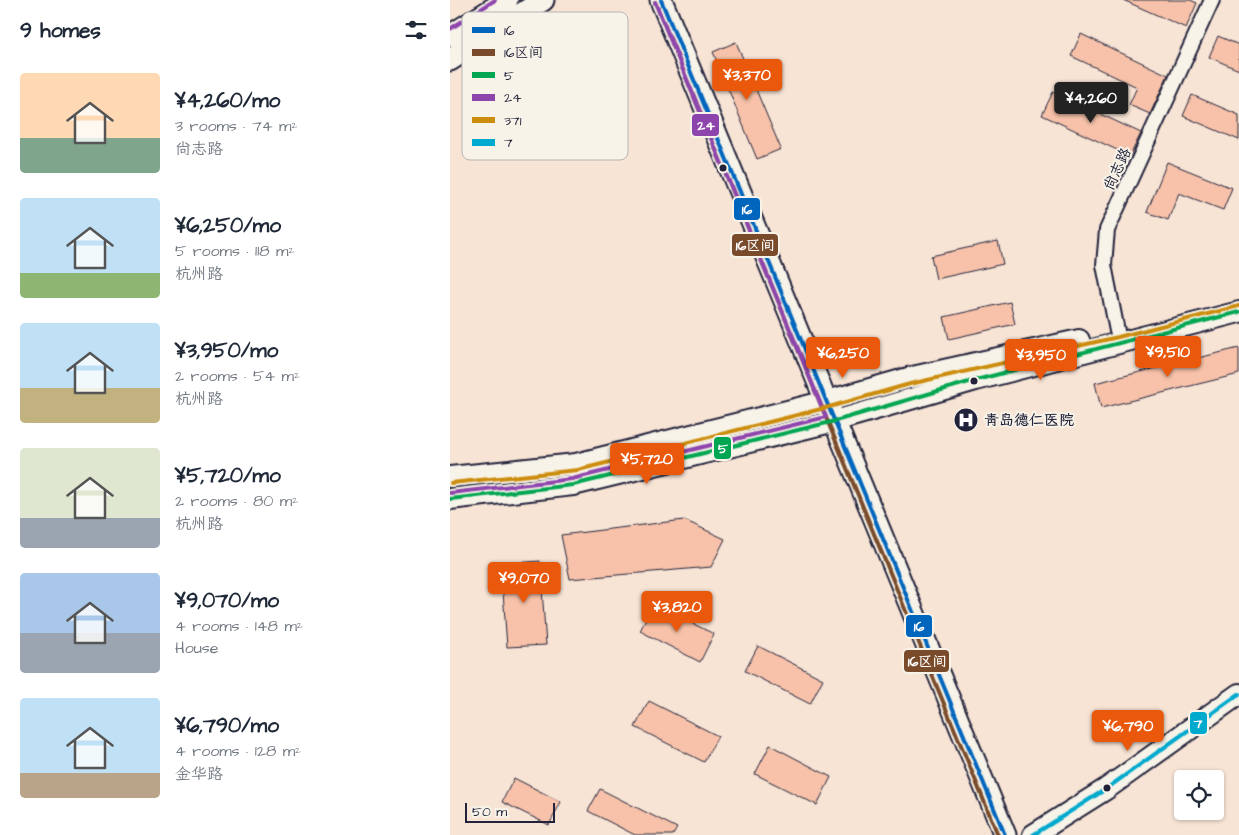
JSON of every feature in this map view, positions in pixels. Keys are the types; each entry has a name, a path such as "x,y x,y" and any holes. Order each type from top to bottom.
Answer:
{"main road":[{"path":"488,12 507,0"},
{"path":"524,12 543,0"},
{"path":"661,0 1005,835"},
{"path":"450,36 462,28"},
{"path":"450,60 462,52"},
{"path":"450,499 573,485 831,411 908,378 1117,331 1239,300"},
{"path":"450,477 576,464 831,411 976,380 1239,312"},
{"path":"1033,835 1106,789 1239,694"}],"street":[{"name":"尚志路","path":"1117,331 1104,265 1107,230 1212,0"}],"building":[{"path":"1123,0 1190,0 1197,3 1186,28"},
{"path":"1081,34 1168,75 1150,114 1129,105 1137,87 1071,56"},
{"path":"1218,36 1239,45 1239,70 1209,57"},
{"path":"736,42 781,149 757,159 713,52"},
{"path":"1053,92 1141,133 1130,156 1042,115"},
{"path":"1192,95 1239,115 1239,140 1183,116"},
{"path":"1167,162 1232,188 1223,210 1179,193 1168,220 1147,212"},
{"path":"998,241 1003,264 936,279 931,256"},
{"path":"1010,302 1015,324 949,339 944,317"},
{"path":"1239,348 1239,374 1101,408 1095,383"},
{"path":"684,520 725,539 711,567 570,579 561,535"},
{"path":"540,561 546,645 507,647 501,564"},
{"path":"653,604 714,634 700,662 640,631"},
{"path":"758,646 823,679 810,704 745,671"},
{"path":"649,701 718,736 704,762 635,727"},
{"path":"770,745 831,777 817,805 755,774"},
{"path":"514,778 561,802 549,825 502,802"},
{"path":"600,789 677,828 673,835 635,835 588,811"}],"transit line":[{"name":"24","path":"476,12 495,0"},
{"name":"16","path":"661,0 1005,835"},
{"name":"16区间","path":"655,2 998,835"},
{"name":"24","path":"450,493 572,479 826,417 655,2"},
{"name":"24","path":"450,29 462,21"},
{"name":"371","path":"451,483 578,470 829,407 910,384 1118,337 1239,306"},
{"name":"5","path":"450,499 573,485 835,421 976,380 1239,312"},
{"name":"7","path":"1033,835 1106,789 1239,694"}],"place":[{"name":"青岛德仁医院","path":"966,420"}]}
